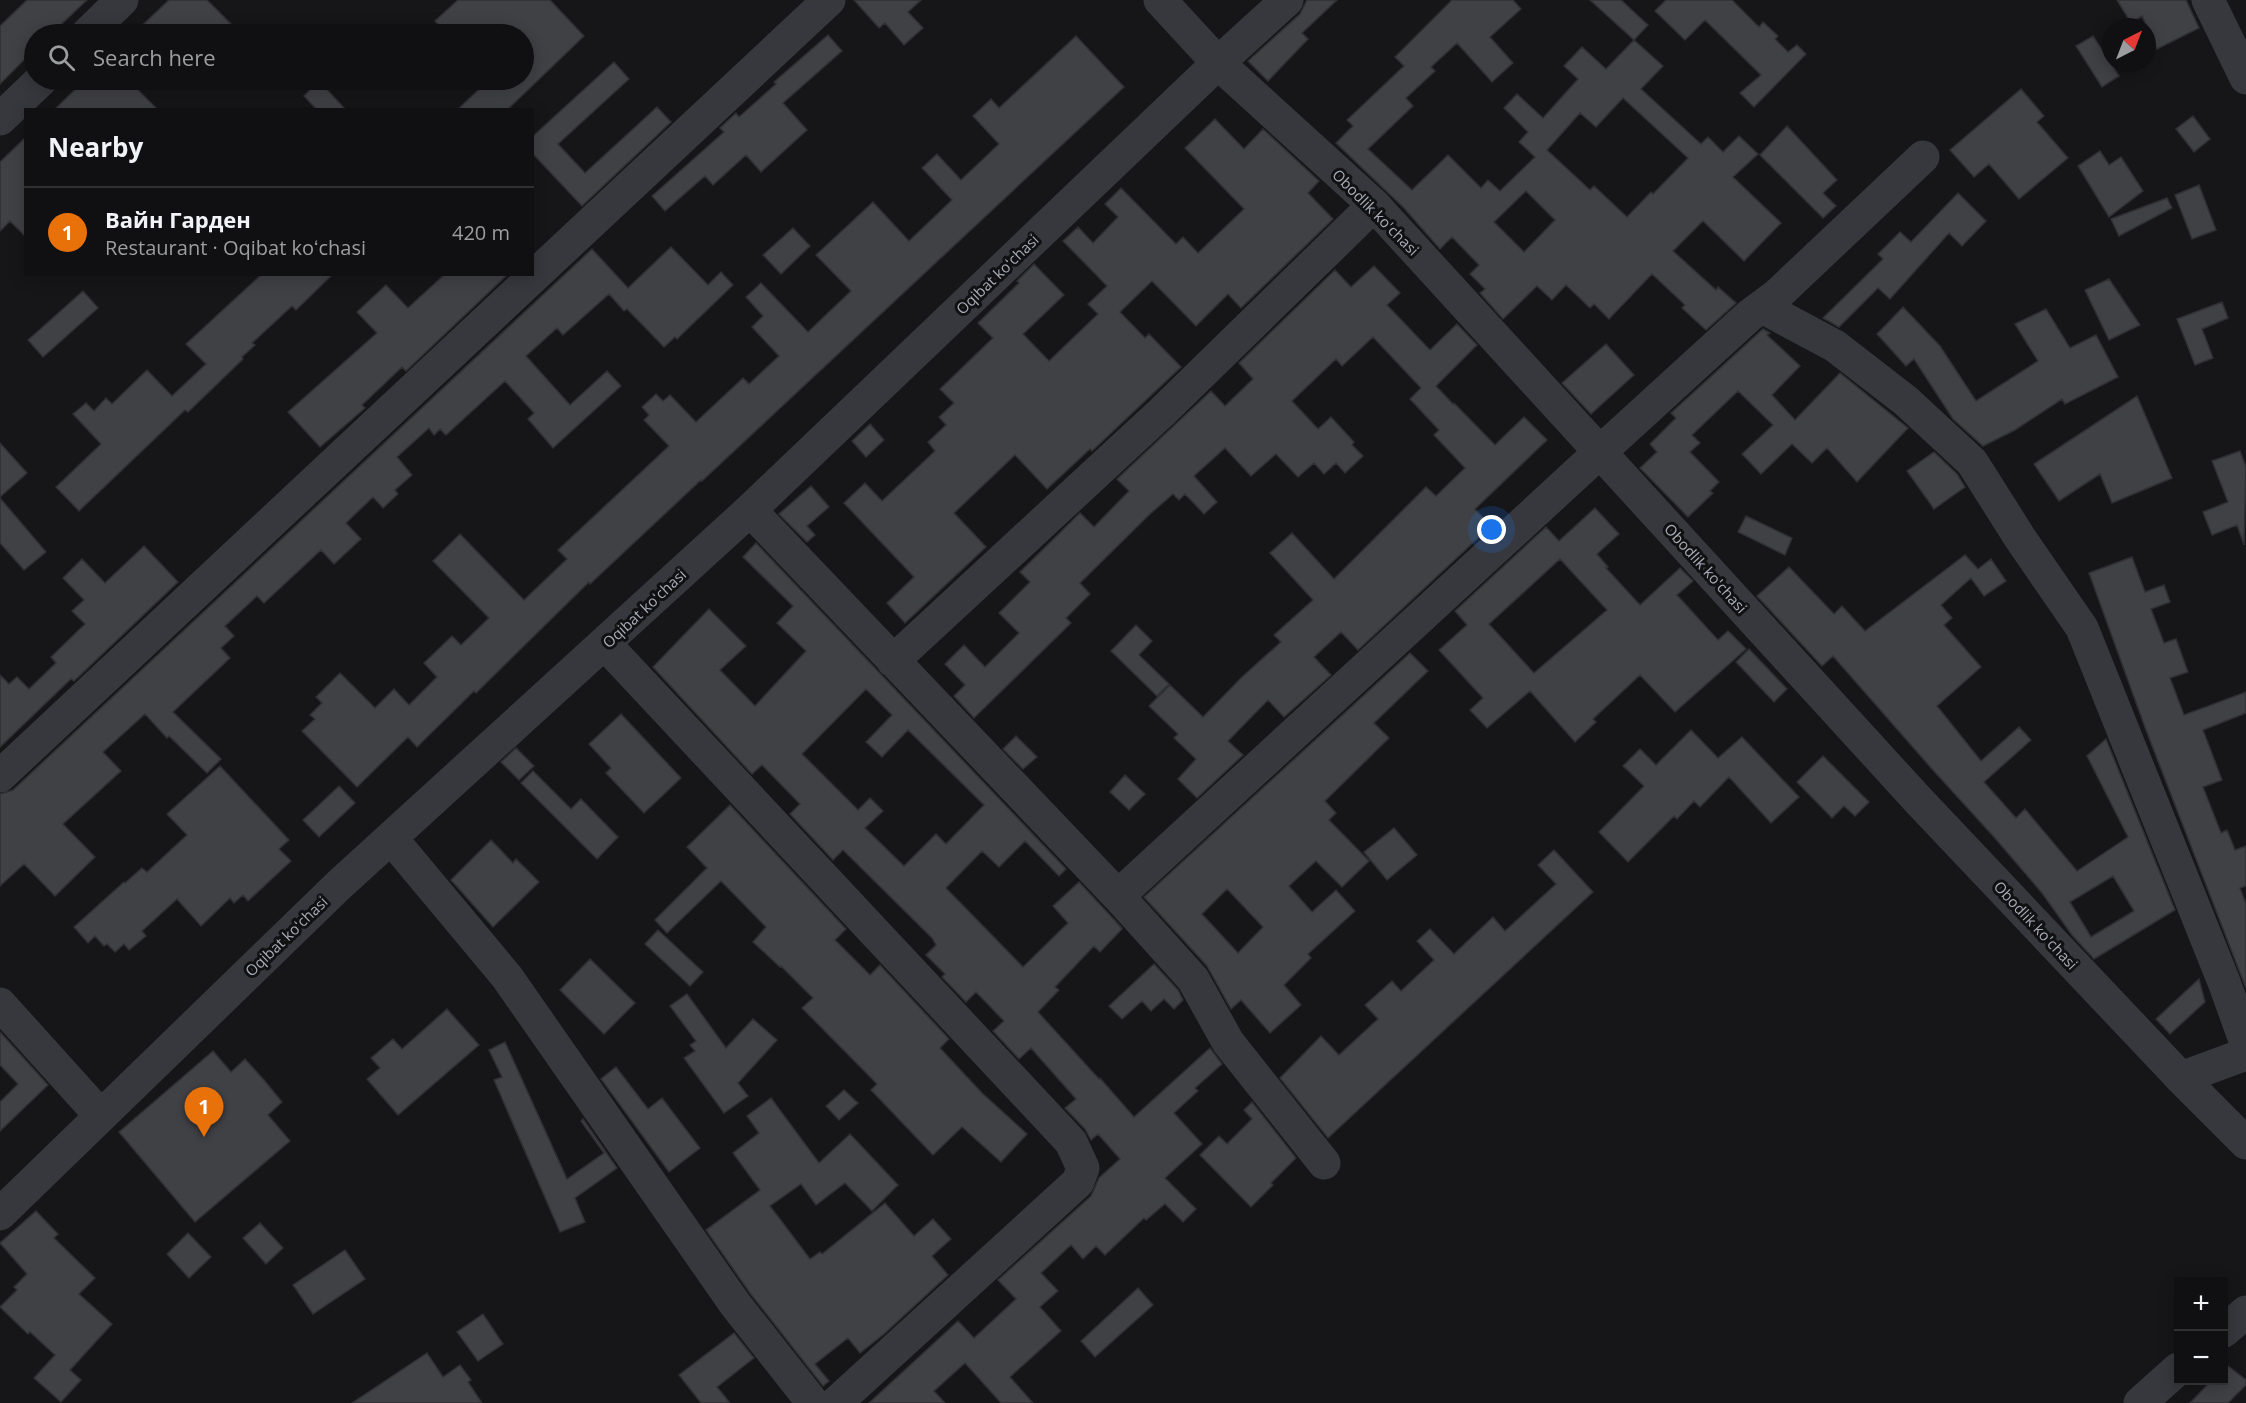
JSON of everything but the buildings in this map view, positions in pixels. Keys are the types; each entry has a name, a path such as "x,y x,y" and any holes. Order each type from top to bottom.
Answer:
{"street":[{"path":"97,24 122,0"},
{"path":"0,776 829,0"},
{"name":"Obodlik ko'chasi","path":"1160,0 1218,63 1374,205 1919,801 2181,1078 2246,1143"},
{"name":"Oqibat koʻchasi","path":"0,1214 339,885 750,510 1218,63 1287,0"},
{"path":"2208,0 2246,78"},
{"path":"0,119 30,90"},
{"path":"1118,896 1600,452 1777,295 1923,157"},
{"path":"893,661 1162,412 1374,205"},
{"path":"1762,307 1835,346 1906,400 1972,462 2020,538 2082,628 2246,1043"},
{"path":"750,510 1118,896 1193,979 1228,1042 1324,1163"},
{"path":"605,644 1071,1142 1083,1168 1078,1182 836,1403"},
{"path":"391,838 507,977 735,1304 813,1403"},
{"path":"0,1004 101,1116"},
{"path":"2181,1078 2246,1054"},
{"path":"2228,1327 2246,1312"},
{"path":"2140,1403 2174,1373"}],"place":[{"name":"Вайн Гарден","path":"204,1137"}]}
